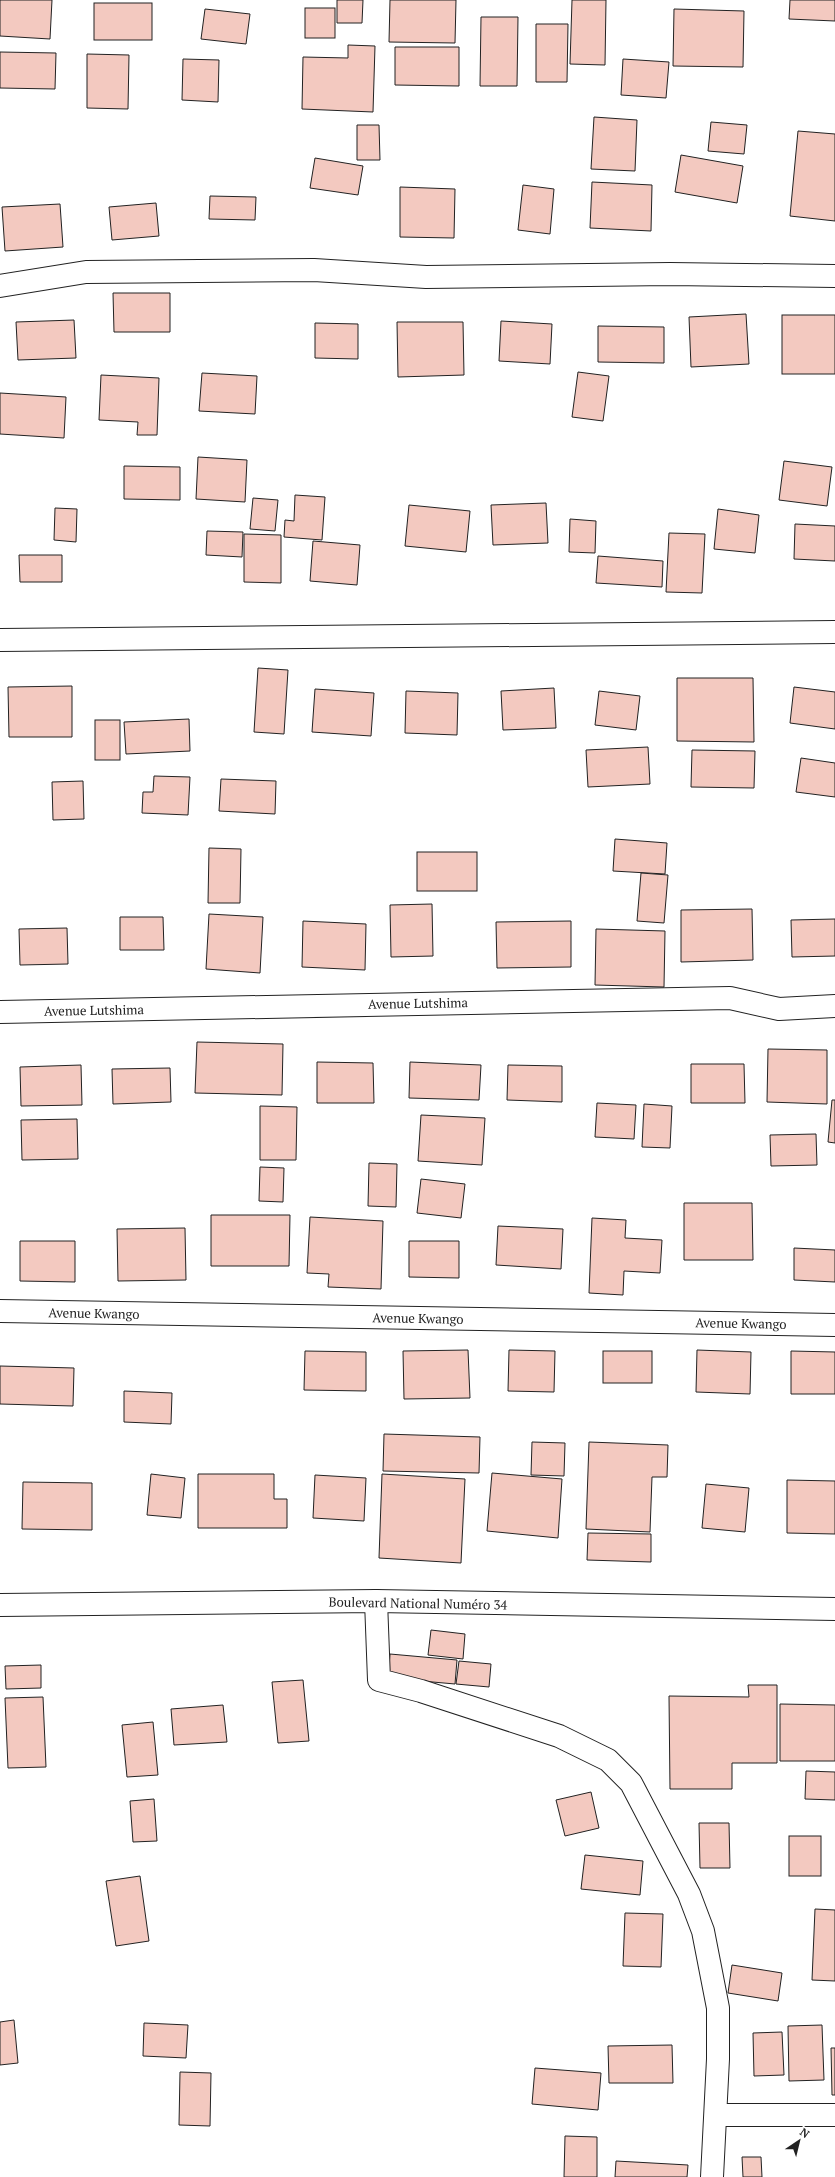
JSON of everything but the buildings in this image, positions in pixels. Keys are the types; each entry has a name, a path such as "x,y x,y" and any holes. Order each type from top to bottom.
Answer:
{"street":[{"path":"0,286 86,272 314,270 426,277 670,274 835,276"},
{"path":"0,640 835,632"},
{"name":"Avenue Lutshima","path":"0,1012 730,998 779,1009 835,1006"},
{"name":"Avenue Kwango","path":"0,1311 835,1325"},
{"path":"376,1601 379,1680 422,1691 559,1736 608,1760 631,1783 689,1894 703,1931 718,2008 716,2115 712,2177"},
{"name":"Boulevard National Numéro 34","path":"0,1605 376,1601 835,1609"},
{"path":"716,2115 835,2115"}]}
